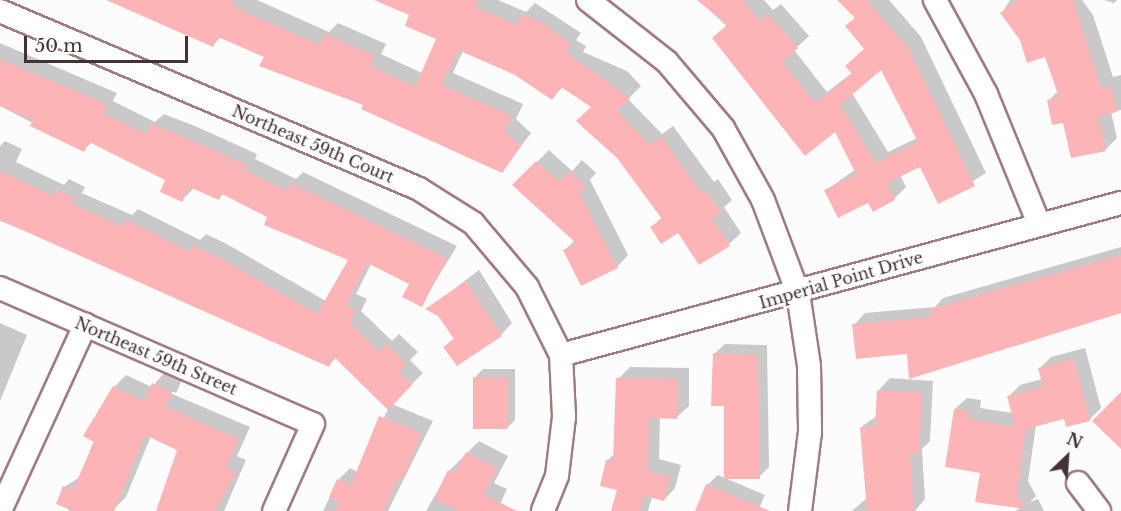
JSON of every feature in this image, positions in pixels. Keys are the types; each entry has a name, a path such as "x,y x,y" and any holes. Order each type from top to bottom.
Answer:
{"street":[{"path":"588,0 667,62 723,128 763,200 798,293 809,366 810,432 800,511"},
{"path":"935,0 986,94 1039,224"},
{"name":"Northeast 59th Court","path":"0,11 419,189 473,223 527,287 561,355"},
{"name":"Imperial Point Drive","path":"561,355 798,293 1121,203"},
{"name":"Northeast 59th Street","path":"0,288 313,424 274,511"},
{"path":"0,511 85,325"},
{"path":"543,511 557,476 564,417 561,355"},
{"path":"1078,483 1100,511"}],"building":[{"path":"106,0 234,0 232,6 320,45 325,34 375,56 370,66 415,87 436,39 405,26 409,15 374,0 478,0 475,7 517,25 522,14 543,23 571,45 566,52 630,98 617,111 650,145 661,137 702,193 706,190 721,213 712,219 730,246 699,265 678,233 661,244 650,227 662,219 617,158 576,121 591,107 561,87 552,100 515,75 458,50 442,85 512,116 505,132 521,146 502,173 361,109 363,105 259,66 264,57 218,37 213,47"},
{"path":"697,0 743,0 760,21 768,14 798,48 782,62 815,103 852,74 845,66 864,49 845,26 855,18 837,0 867,0 909,49 975,186 938,204 920,167 887,183 895,200 873,212 868,203 838,218 824,190 856,174 835,132 805,156 712,38 727,25","holes":["881,70 918,142 876,163 840,105"]},
{"path":"1018,0 1073,0 1101,88 1111,86 1117,112 1098,116 1106,151 1071,158 1063,123 1052,125 1047,100 1059,97 1045,57 1027,63 1020,40 1000,13"},
{"path":"0,59 107,104 103,113 146,134 151,124 184,137 247,165 245,170 286,191 291,183 447,258 422,307 402,297 409,284 367,263 346,305 356,310 350,323 379,352 387,344 407,364 399,372 412,385 388,410 334,357 329,367 0,220 0,171 53,196 57,190 74,198 72,204 122,226 125,219 190,252 193,245 213,254 317,314 348,260 264,225 267,217 222,194 219,200 189,187 182,202 160,192 165,180 89,142 84,152 30,126 33,120 0,106"},
{"path":"536,161 559,182 569,171 586,186 579,193 618,268 581,286 563,250 577,244 512,185"},
{"path":"1121,255 1121,313 909,379 907,354 856,359 852,324 932,317 930,309"},
{"path":"466,281 502,336 457,366 443,347 454,339 438,316 425,309"},
{"path":"713,353 758,355 760,479 724,479 724,406 711,406"},
{"path":"1074,359 1090,421 1066,427 1064,419 1026,429 1017,493 1025,509 975,502 980,473 945,467 954,409 970,411 969,419 1015,427 1007,396 1043,387 1038,368"},
{"path":"473,377 507,377 507,429 473,429"},
{"path":"616,378 678,379 677,419 649,418 648,471 670,477 664,501 644,496 640,511 611,511 617,490 600,486 606,460 613,461"},
{"path":"152,383 172,392 165,406 239,439 226,468 236,472 215,511 156,511 177,450 145,435 114,511 73,511 56,504 63,486 73,490 94,442 83,436 113,386 144,401"},
{"path":"877,390 922,392 919,454 910,454 914,511 867,511 860,427 875,427"},
{"path":"1121,392 1121,449 1092,421"},
{"path":"379,416 422,433 403,479 399,477 384,511 335,511 339,502 329,497 337,479 351,485"},
{"path":"466,452 497,468 484,495 517,511 459,511 434,499 448,470 455,473"},
{"path":"706,484 770,511 695,511"}]}
